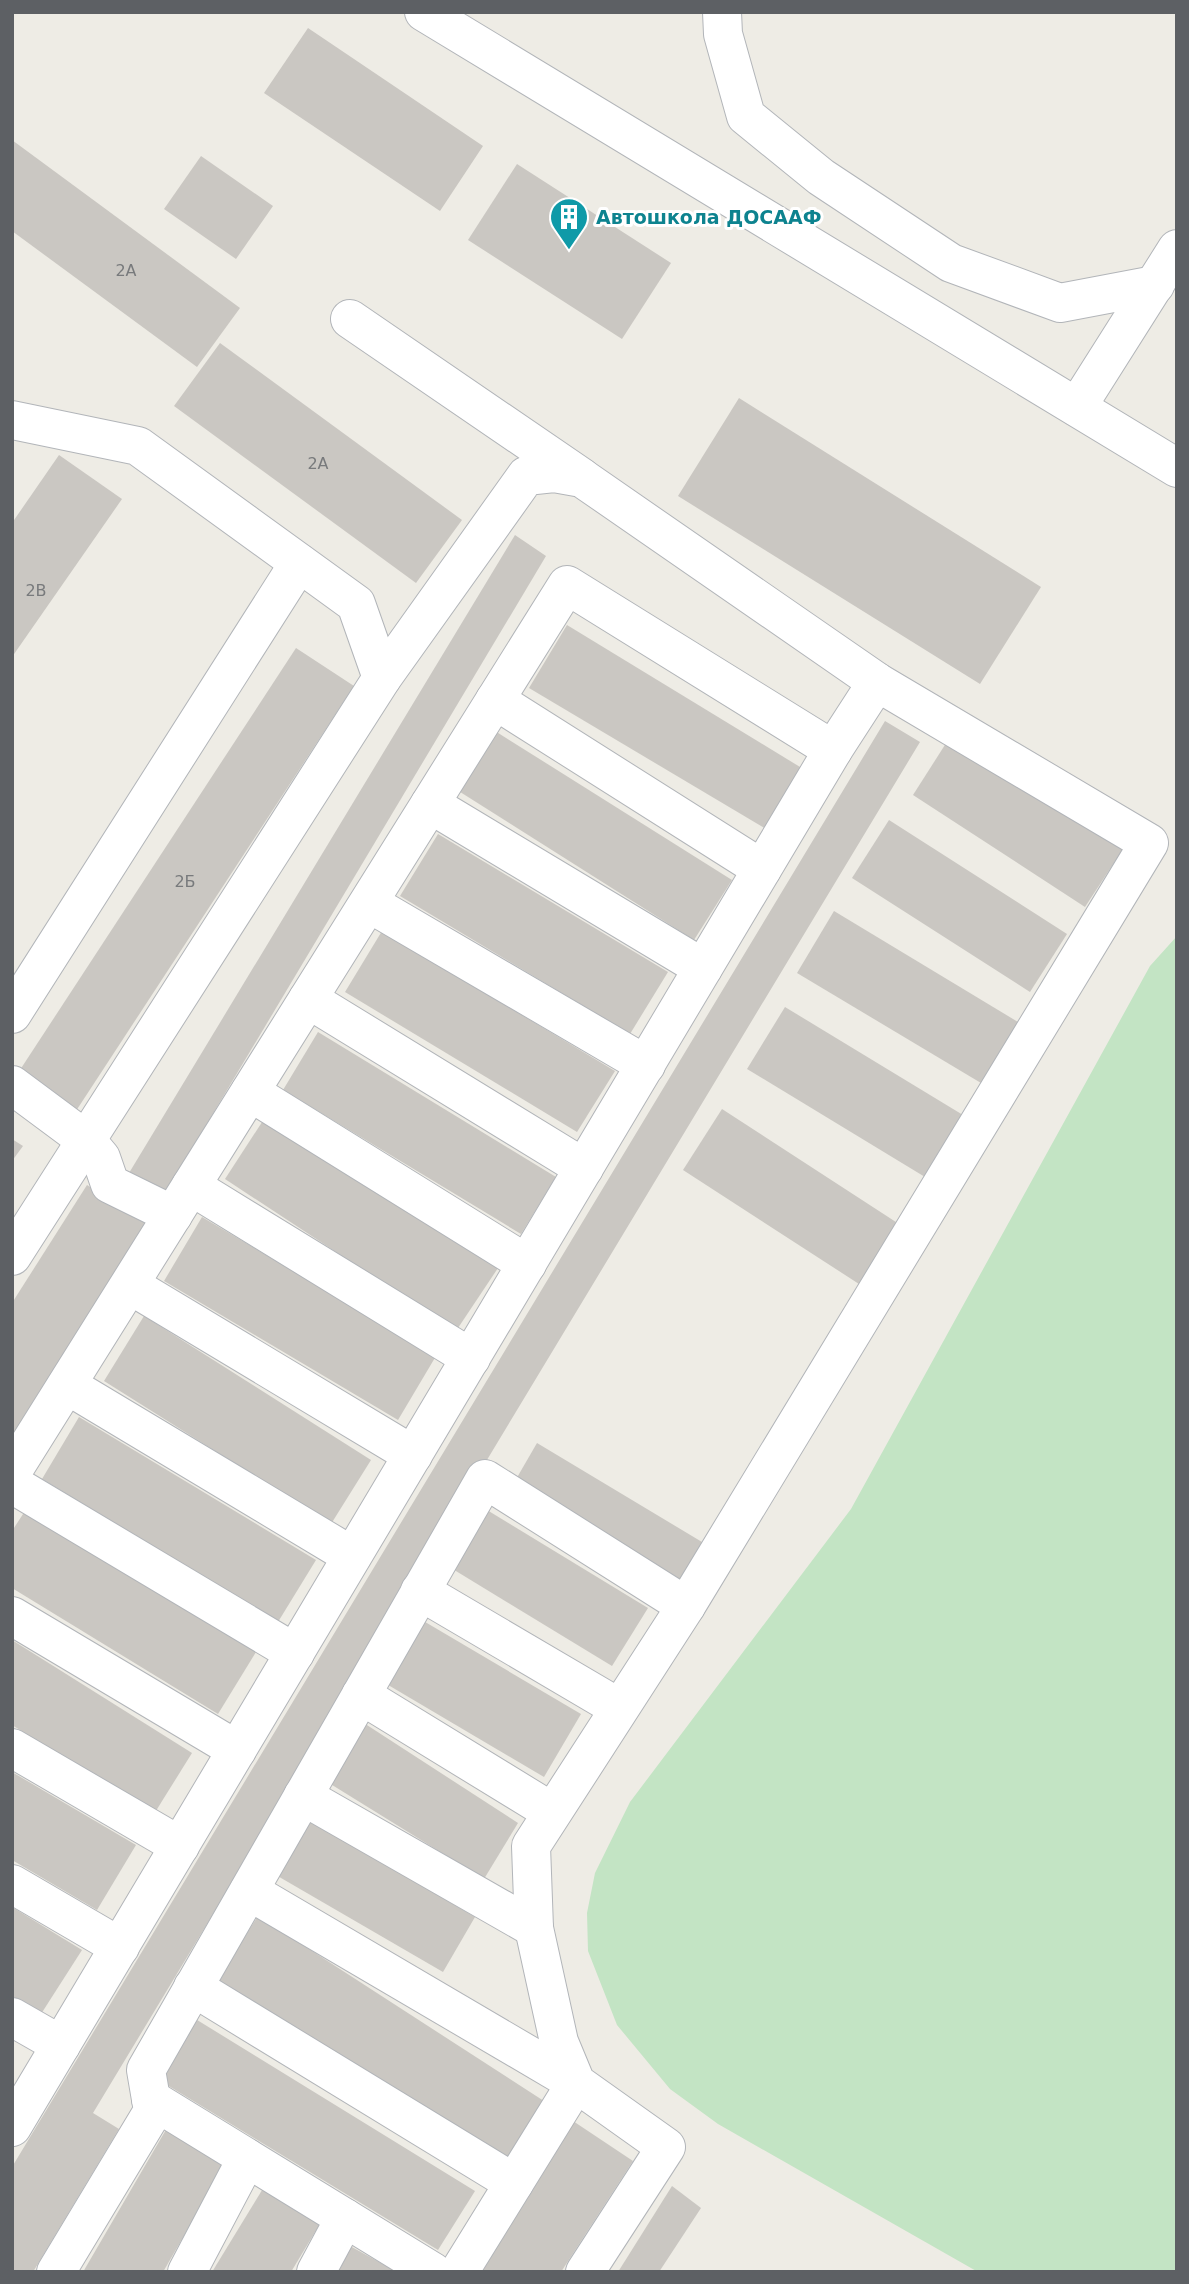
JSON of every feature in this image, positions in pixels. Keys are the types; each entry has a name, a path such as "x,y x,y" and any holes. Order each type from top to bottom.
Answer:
{"lane":[{"path":"722,12 723,34 746,116 821,177 951,262 1059,303 1155,285"},
{"path":"449,18 1177,468"},
{"path":"1077,407 1177,249"},
{"path":"350,319 877,682 1149,843 686,1606 531,1846 534,1928 559,2042 576,2083"},
{"path":"12,420 138,446 356,604 382,678"},
{"path":"12,1256 382,678 526,476 554,473 582,478"},
{"path":"12,1014 299,563"},
{"path":"12,1472 567,585 833,750"},
{"path":"12,2127 833,750 877,682"},
{"path":"495,700 762,869"},
{"path":"430,804 703,968"},
{"path":"369,902 646,1065"},
{"path":"308,999 584,1168"},
{"path":"12,1085 86,1140 101,1158 110,1184 182,1200 471,1358"},
{"path":"250,1092 527,1264"},
{"path":"130,1285 413,1455"},
{"path":"67,1385 352,1556"},
{"path":"56,2272 153,2111 146,2070 485,1479 686,1606"},
{"path":"12,1484 295,1653"},
{"path":"421,1591 619,1708"},
{"path":"12,1616 237,1750"},
{"path":"361,1695 552,1811"},
{"path":"12,1748 180,1846"},
{"path":"303,1796 534,1928"},
{"path":"12,1884 120,1947"},
{"path":"248,1891 576,2083 666,2147 585,2272"},
{"path":"193,1987 514,2183"},
{"path":"12,2017 61,2045"},
{"path":"459,2272 576,2083"},
{"path":"151,2099 433,2272"},
{"path":"187,2272 247,2158"},
{"path":"316,2272 345,2218"}],"green space":[{"path":"1177,936 1177,2272 978,2272 718,2124 670,2089 617,2025 588,1951 587,1913 595,1873 630,1802 851,1509 1150,966"}],"building":[{"path":"308,28 483,146 440,211 264,93"},
{"path":"12,140 240,308 197,367 12,231"},
{"path":"201,156 273,206 236,259 164,209"},
{"name":"Автошкола ДОСААФ","path":"517,164 671,263 622,339 468,240"},
{"path":"220,343 462,520 416,583 174,406"},
{"path":"739,398 1041,587 980,684 678,496"},
{"path":"59,455 122,499 12,657 12,523"},
{"path":"515,535 546,556 162,1199 126,1178"},
{"path":"567,625 805,770 766,829 529,688"},
{"path":"296,648 354,686 74,1114 16,1076"},
{"path":"885,721 920,742 93,2113 119,2129 33,2272 12,2272 12,2167"},
{"path":"495,731 732,880 694,940 457,790"},
{"path":"950,737 1123,849 1085,907 913,795"},
{"path":"889,820 1067,934 1030,992 852,878"},
{"path":"438,834 668,972 630,1034 400,896"},
{"path":"834,911 1018,1022 981,1083 797,973"},
{"path":"382,931 615,1071 577,1132 345,992"},
{"path":"785,1007 963,1115 925,1177 747,1069"},
{"path":"318,1032 556,1177 521,1234 283,1090"},
{"path":"722,1109 899,1224 859,1284 683,1170"},
{"path":"266,1116 498,1268 456,1331 225,1179"},
{"path":"12,1139 23,1146 12,1161"},
{"path":"87,1185 147,1223 12,1436 12,1303"},
{"path":"202,1217 436,1356 398,1420 164,1281"},
{"path":"144,1316 371,1460 331,1524 104,1381"},
{"path":"79,1417 316,1560 278,1622 42,1479"},
{"path":"537,1443 707,1545 684,1582 515,1481"},
{"path":"487,1510 648,1608 612,1666 451,1568"},
{"path":"25,1511 256,1652 218,1714 12,1588 12,1531"},
{"path":"415,1616 581,1714 544,1777 378,1679"},
{"path":"12,1640 192,1753 154,1814 12,1725"},
{"path":"353,1716 518,1823 484,1879 316,1775"},
{"path":"12,1772 136,1845 97,1910 12,1860"},
{"path":"301,1815 475,1917 443,1972 269,1871"},
{"path":"12,1907 82,1950 41,2014 12,1996"},
{"path":"258,1916 547,2103 508,2160 217,1980"},
{"path":"189,2015 475,2191 438,2250 154,2077"},
{"path":"573,2121 633,2161 561,2272 479,2272"},
{"path":"167,2128 226,2163 163,2272 83,2272"},
{"path":"267,2182 324,2217 291,2272 212,2272"},
{"path":"672,2186 701,2208 659,2272 618,2272"},
{"path":"350,2246 397,2272 336,2272"}],"place":[{"name":"Автошкола ДОСААФ","path":"569,251"}]}
